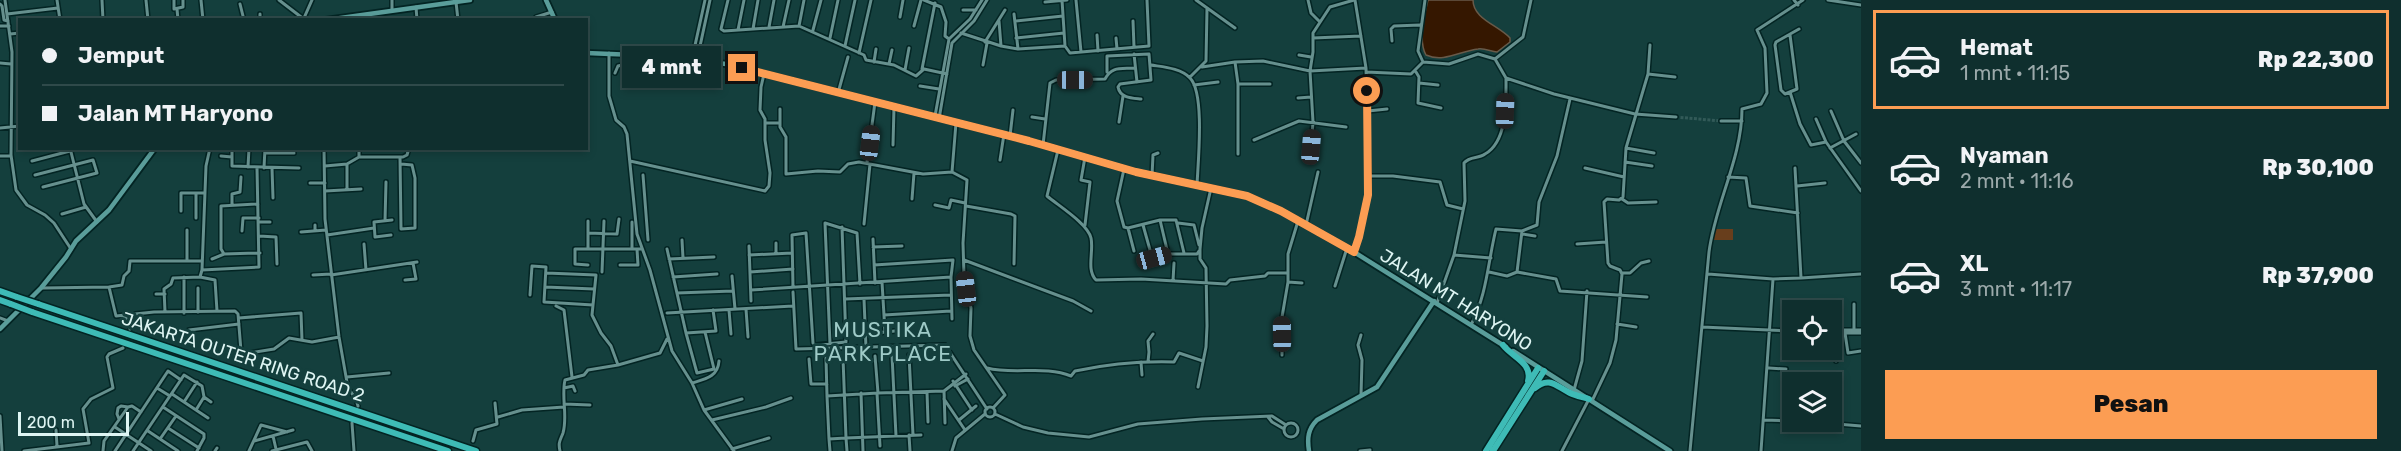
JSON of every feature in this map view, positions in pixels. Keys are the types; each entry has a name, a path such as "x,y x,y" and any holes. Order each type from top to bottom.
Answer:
{"highway":[{"name":"JAKARTA OUTER RING ROAD 2","path":"0,291 476,451"},
{"name":"JAKARTA OUTER RING ROAD 2","path":"0,300 448,451"},
{"path":"1503,345 1509,353 1527,366 1528,391"},
{"path":"1493,451 1541,370"},
{"path":"1486,451 1528,391 1543,382 1548,381 1572,395 1590,400"}],"main road":[{"path":"364,18 392,11 470,0"},
{"path":"546,0 554,18"},
{"name":"JALAN MT HARYONO","path":"588,53 694,59 764,74 1007,135 1124,169 1260,200 1299,220 1436,302 1670,451"},
{"path":"0,329 41,288 76,241 109,210 154,150"},
{"path":"1309,451 1308,434 1317,420 1377,387 1436,302"}],"street":[{"path":"5,0 10,34 11,156 17,194 27,205 49,219 71,249"},
{"path":"57,0 60,18"},
{"path":"102,0 103,18"},
{"path":"146,0 148,18"},
{"path":"174,0 174,9 183,7 183,0"},
{"path":"201,0 203,18"},
{"path":"281,0 304,18"},
{"path":"305,18 312,0"},
{"path":"392,0 392,11"},
{"path":"413,0 417,18"},
{"path":"694,59 705,0"},
{"path":"694,59 710,0"},
{"path":"728,0 722,30 726,32 799,26 830,38 864,55 865,59 889,63 916,76 922,70 935,3"},
{"path":"738,30 744,0"},
{"path":"753,29 758,0"},
{"path":"769,27 774,0"},
{"path":"783,27 789,0"},
{"path":"799,26 804,0"},
{"path":"813,31 821,0"},
{"path":"830,38 838,0"},
{"path":"844,46 855,0"},
{"path":"859,53 871,0"},
{"path":"900,17 903,0"},
{"path":"914,26 922,0 935,3 942,11 946,22 945,36 949,39"},
{"path":"937,118 939,89 945,73 949,39 976,10 982,0"},
{"path":"937,118 952,43 974,21 987,0"},
{"path":"1062,0 1065,46 1068,53 1147,47 1150,44 1147,0"},
{"path":"1046,2 1067,0"},
{"path":"1076,0 1081,52"},
{"path":"1196,0 1235,28"},
{"path":"1308,0 1311,13 1320,22"},
{"path":"1311,147 1313,122 1310,71 1314,30 1330,7 1354,0 1366,70 1369,176 1365,214 1354,252"},
{"path":"1423,62 1418,51 1425,0"},
{"path":"1495,59 1523,37 1531,0"},
{"path":"1794,0 1798,5"},
{"path":"1690,451 1711,237 1738,141 1742,109 1761,104 1767,93 1765,45 1757,28 1803,0"},
{"path":"1828,0 1861,5"},
{"path":"456,2 458,18"},
{"path":"0,4 4,20 8,21"},
{"path":"240,4 244,18"},
{"path":"7,14 58,8"},
{"path":"177,8 178,18"},
{"path":"1202,67 1207,51 1207,9"},
{"path":"963,10 976,10"},
{"path":"983,65 986,42 1005,10"},
{"path":"536,17 552,12"},
{"path":"1014,14 1018,49"},
{"path":"1015,21 1064,16"},
{"path":"999,20 1000,46"},
{"path":"1133,21 1137,82"},
{"path":"1392,41 1391,29 1394,26 1420,25"},
{"path":"0,26 9,26"},
{"path":"1790,35 1797,89 1783,93 1775,45 1790,35 1799,29"},
{"path":"957,32 1000,46 1018,49 1065,46"},
{"path":"10,34 18,33"},
{"path":"1017,38 1064,33"},
{"path":"1097,35 1098,51"},
{"path":"1313,38 1361,36"},
{"path":"1116,38 1117,49"},
{"path":"1622,199 1626,148 1648,74 1650,45"},
{"path":"904,71 909,48"},
{"path":"874,62 876,50"},
{"path":"889,63 892,50"},
{"path":"609,53 609,96 616,120 626,131 639,249 638,265 620,265"},
{"path":"1043,145 1050,82 1105,79 1107,56 1149,54 1151,81 1118,85 1118,91 1123,96 1142,99"},
{"path":"1423,62 1449,64 1478,54 1495,59 1506,78 1505,111 1500,134 1489,152 1482,156 1469,158 1464,163 1463,209 1454,255 1436,302"},
{"path":"615,73 618,66 630,63 635,55"},
{"path":"1299,55 1311,57"},
{"path":"659,75 660,57"},
{"path":"838,93 848,57"},
{"path":"1190,77 1202,67 1235,62 1263,61 1310,71 1366,70 1412,74 1423,62"},
{"path":"1235,62 1238,84 1238,154"},
{"path":"0,63 11,64"},
{"path":"1150,64 1171,68 1190,77 1194,85 1199,104 1197,185"},
{"path":"1107,72 1135,68"},
{"path":"922,70 945,73"},
{"path":"1416,72 1419,76 1419,104 1441,108"},
{"path":"630,160 765,191 769,186 770,173 764,137 765,123 760,110 760,87 764,74"},
{"path":"1648,74 1675,77"},
{"path":"1506,78 1570,98 1635,114 1676,117"},
{"path":"1194,85 1218,82"},
{"path":"1419,83 1438,85"},
{"path":"1238,84 1270,84"},
{"path":"920,86 939,89"},
{"path":"1790,92 1800,124 1811,145 1826,142"},
{"path":"1119,122 1123,96"},
{"path":"1298,98 1312,97"},
{"path":"1522,232 1537,225 1539,202 1557,156 1570,98"},
{"path":"864,224 874,102"},
{"path":"892,145 894,107"},
{"path":"1368,111 1387,109"},
{"path":"780,110 779,123 786,136 786,174 818,171 840,172 848,164 868,163 914,173 952,172 967,181 964,260 966,289 971,308 971,342 985,368 1005,395 993,408 987,409"},
{"path":"1000,160 1013,110"},
{"path":"1831,111 1844,141 1861,163"},
{"path":"1032,117 1045,119"},
{"path":"1816,119 1826,142 1861,191"},
{"path":"1721,121 1742,121"},
{"path":"1254,140 1293,122 1313,122 1346,128"},
{"path":"765,123 779,123"},
{"path":"952,172 956,123"},
{"path":"0,128 18,126"},
{"path":"1830,148 1856,134"},
{"path":"1626,148 1654,153"},
{"path":"32,161 70,150 86,207 97,222"},
{"path":"200,277 209,150"},
{"path":"232,150 232,166 299,168"},
{"path":"248,167 249,150"},
{"path":"264,168 265,151 282,150 294,153"},
{"path":"324,150 326,232 339,337 348,388 356,399 357,406"},
{"path":"359,150 359,157"},
{"path":"325,166 347,164 359,157 400,157 406,155 408,150"},
{"path":"1058,150 1047,196 1085,226 1091,239 1092,274 1096,280 1226,284 1230,280 1265,276 1268,273 1288,273"},
{"path":"1152,176 1153,155 1158,153"},
{"path":"0,156 11,156"},
{"path":"221,156 232,157"},
{"path":"400,157 401,229 415,228 415,178 412,165 401,164"},
{"path":"1084,157 1081,180 1090,182 1085,226"},
{"path":"35,175 93,160 98,173 44,187"},
{"path":"1625,162 1652,166"},
{"path":"347,164 347,189"},
{"path":"202,270 260,266 257,168"},
{"path":"272,168 273,198"},
{"path":"1585,168 1624,177"},
{"path":"1795,168 1801,278"},
{"path":"1124,169 1117,201 1123,226 1128,228 1160,220 1176,220 1178,223 1194,225 1199,247 1197,254 1168,254 1152,257 1143,225"},
{"path":"1306,225 1318,172"},
{"path":"912,199 914,173"},
{"path":"643,175 648,240"},
{"path":"1369,176 1392,176 1440,182 1447,205 1463,209"},
{"path":"232,205 232,194 240,192 241,177"},
{"path":"1728,177 1746,178 1750,206 1798,213"},
{"path":"310,183 325,183"},
{"path":"385,221 386,183"},
{"path":"1797,186 1825,183"},
{"path":"325,191 361,189"},
{"path":"1198,387 1207,326 1206,267 1200,259 1200,249 1202,228 1211,189"},
{"path":"181,211 181,193 205,193"},
{"path":"196,193 196,218"},
{"path":"1562,451 1610,363 1616,340 1622,273 1619,268 1609,265 1604,201 1622,199 1628,202 1656,202"},
{"path":"935,206 950,208 951,200 1015,216 1014,264"},
{"path":"224,254 221,249 220,206 258,204"},
{"path":"634,207 644,206"},
{"path":"62,214 86,207"},
{"path":"242,231 242,218 270,222"},
{"path":"588,233 618,233 619,219"},
{"path":"391,235 375,237 374,222 392,220"},
{"path":"602,272 604,220"},
{"path":"1160,220 1168,254"},
{"path":"1282,355 1283,308 1288,282 1289,247 1299,220"},
{"path":"588,221 588,249"},
{"path":"632,222 632,249"},
{"path":"1178,223 1184,254"},
{"path":"830,344 825,224 857,233 860,284"},
{"path":"315,225 315,231"},
{"path":"842,227 847,341 830,344 813,343 807,233 792,235 796,349 945,345 969,378 987,409 986,414 956,438 952,451"},
{"path":"301,232 374,228"},
{"path":"1128,228 1134,251"},
{"path":"1471,325 1478,312 1489,272 1496,229 1535,236"},
{"path":"187,230 187,261"},
{"path":"1517,272 1522,232"},
{"path":"259,236 276,237 277,264"},
{"path":"873,239 875,283"},
{"path":"682,240 683,258"},
{"path":"1577,244 1606,242"},
{"path":"776,243 776,253"},
{"path":"364,244 366,270"},
{"path":"749,246 751,301"},
{"path":"873,247 902,246"},
{"path":"1335,286 1347,248"},
{"path":"588,265 575,264 574,251 639,249"},
{"path":"639,249 651,270 674,356 692,383 704,410 733,450 769,438"},
{"path":"667,249 697,373 714,369 705,332"},
{"path":"212,259 224,254 260,253"},
{"path":"749,255 792,253"},
{"path":"1454,255 1491,258"},
{"path":"669,259 714,257"},
{"path":"874,265 952,260 952,319"},
{"path":"964,260 1091,310"},
{"path":"41,288 122,285 124,276 129,271 130,261 202,261"},
{"path":"1622,273 1630,273 1641,263 1649,261"},
{"path":"313,275 415,262 416,279 405,280"},
{"path":"1173,281 1174,263"},
{"path":"530,295 532,266 546,267 544,302 593,305"},
{"path":"750,272 793,269"},
{"path":"1489,272 1507,276 1517,272 1556,279 1560,291 1587,291 1647,297"},
{"path":"546,273 596,275 592,315 611,346 618,365"},
{"path":"673,277 717,274"},
{"path":"1708,274 1773,279 1861,274"},
{"path":"732,276 735,309"},
{"path":"165,312 164,289 171,284 173,277 200,277 215,280 217,311"},
{"path":"184,277 184,313"},
{"path":"751,290 793,290 827,285 951,277"},
{"path":"1761,451 1769,368 1773,279"},
{"path":"882,282 885,332"},
{"path":"1288,282 1302,283"},
{"path":"77,286 77,292"},
{"path":"109,287 114,315 235,311 239,318 241,351 244,354 274,349 287,339 318,341 339,337"},
{"path":"545,287 595,290"},
{"path":"198,288 198,312"},
{"path":"677,293 733,291"},
{"path":"1574,390 1582,361 1587,291"},
{"path":"156,294 165,294"},
{"path":"844,299 951,295"},
{"path":"864,298 866,348"},
{"path":"1854,304 1854,331"},
{"path":"556,306 564,310 572,377"},
{"path":"667,313 794,306"},
{"path":"746,309 748,336"},
{"path":"686,333 716,331 713,310"},
{"path":"729,310 731,334"},
{"path":"884,315 951,311"},
{"path":"239,318 301,313 302,340"},
{"path":"123,316 130,321 130,329"},
{"path":"0,318 8,321"},
{"path":"189,330 239,324"},
{"path":"1617,324 1636,327"},
{"path":"1702,327 1782,331"},
{"path":"878,333 895,331"},
{"path":"1842,332 1861,331"},
{"path":"1842,333 1861,331"},
{"path":"1845,333 1848,353 1861,351"},
{"path":"1148,362 1148,340 1153,334"},
{"path":"1361,334 1358,345 1362,360 1361,395"},
{"path":"560,451 558,441 563,434 564,380 584,375 588,370 618,365 660,353 668,337"},
{"path":"24,451 88,443 83,409 91,399 113,388 107,357 123,348"},
{"path":"985,368 1006,372 1057,371 1071,376 1077,370 1141,362 1175,362 1179,353 1203,361"},
{"path":"892,355 896,436"},
{"path":"909,355 910,451"},
{"path":"875,356 880,446"},
{"path":"826,358 830,451"},
{"path":"843,358 847,451"},
{"path":"809,359 811,384 827,384"},
{"path":"692,383 714,375 718,371 719,361"},
{"path":"1141,362 1142,375"},
{"path":"1769,368 1786,369"},
{"path":"115,451 168,371 181,380"},
{"path":"347,377 389,373"},
{"path":"827,396 944,391 951,386 953,381 966,374"},
{"path":"133,451 186,375 202,386 204,397 196,410"},
{"path":"951,386 956,386 969,378"},
{"path":"953,381 972,410"},
{"path":"184,402 197,382"},
{"path":"564,388 573,386 574,391"},
{"path":"157,387 208,418"},
{"path":"944,391 945,423"},
{"path":"927,392 928,422"},
{"path":"861,393 863,451"},
{"path":"204,397 211,402"},
{"path":"712,420 766,407 791,398"},
{"path":"704,410 742,399"},
{"path":"944,399 965,430"},
{"path":"473,441 476,430 496,424 498,417 495,403"},
{"path":"498,417 522,410 564,405 590,405"},
{"path":"119,420 117,414 121,406 133,407 141,412"},
{"path":"959,420 976,406"},
{"path":"98,450 103,451 104,441 128,407"},
{"path":"163,407 204,434 198,449 168,428"},
{"path":"993,408 994,414"},
{"path":"986,414 991,417 994,414 1023,427 1048,433 1089,437 1148,422 1268,417 1272,422 1285,427 1294,424 1297,432"},
{"path":"0,416 3,451"},
{"path":"160,439 176,416"},
{"path":"1764,420 1782,421"},
{"path":"352,423 354,451"},
{"path":"1842,424 1861,426"},
{"path":"249,451 263,425 287,432"},
{"path":"115,427 151,451"},
{"path":"1285,427 1285,434 1290,437 1297,432"},
{"path":"56,430 57,446"},
{"path":"254,441 292,430"},
{"path":"148,431 178,451"},
{"path":"1297,432 1308,434"},
{"path":"829,439 921,435"},
{"path":"273,436 275,451 307,442 312,451"},
{"path":"1359,451 1370,450"}],"shaded area":[{"path":"1428,0 1473,0 1477,12 1505,33 1510,38 1510,42 1497,52 1480,49 1439,58 1426,55 1422,35"},
{"path":"1714,229 1733,229 1733,240 1714,240"}],"tunnel":[{"path":"1676,117 1721,121"}],"district":[{"name":"MUSTIKA PARK PLACE","path":"883,342"}],"route":[{"path":"742,68 1029,141 1171,181 1247,196 1260,200 1354,252 1368,195 1367,91"}]}
